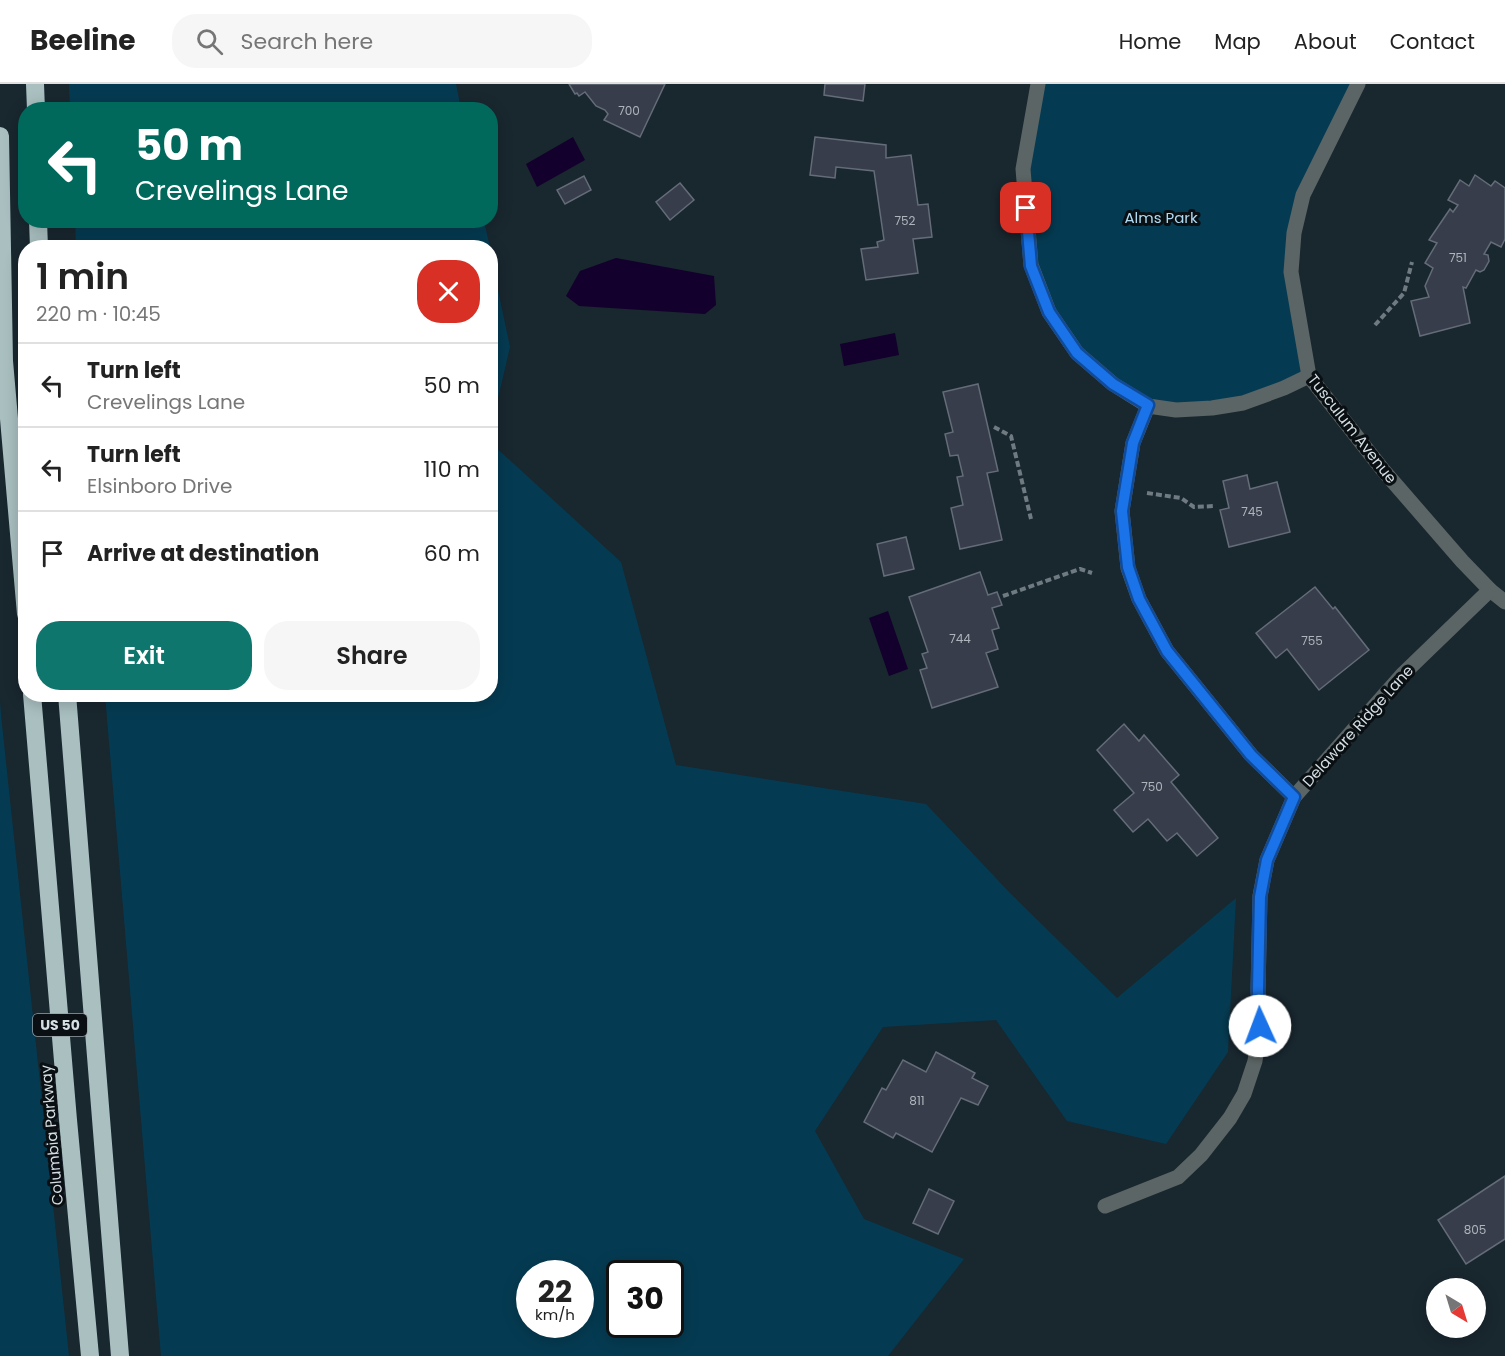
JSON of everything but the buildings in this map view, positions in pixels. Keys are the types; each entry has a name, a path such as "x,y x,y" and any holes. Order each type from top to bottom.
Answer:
{"highway":[{"path":"35,84 36,102"},
{"path":"0,136 4,361 18,522"},
{"name":"Columbia Parkway","path":"33,702 90,1356"},
{"name":"US 50","path":"68,702 120,1356"}],"street":[{"path":"1038,84 1023,169 1031,266 1049,312 1077,353 1113,384 1148,405 1176,410 1243,403 1309,376"},
{"name":"Tusculum Avenue","path":"1358,84 1303,195 1294,233 1291,272 1309,376 1383,470 1490,590 1505,602"},
{"path":"1148,405 1133,443 1122,511 1128,567 1139,599 1167,651 1251,755 1294,797"},
{"name":"Delaware Ridge Lane","path":"1105,1206 1178,1177 1200,1155 1230,1118 1244,1094 1255,1061 1260,1026 1258,991 1260,897 1267,860 1294,797 1402,675 1490,590"}],"path":[{"path":"1375,325 1404,293 1412,262"},
{"path":"994,428 1011,436 1031,519"},
{"path":"1124,490 1181,498 1194,507 1215,506"},
{"path":"1003,596 1080,569 1092,573"}],"green space":[{"path":"69,84 456,84 460,102 70,102"},
{"name":"Alms Park","path":"1038,84 1358,84 1294,233 1309,376 1243,403 1148,406 1077,353 1031,265 1023,169"},
{"path":"75,228 486,228 488,240 76,240"},
{"path":"498,290 510,347 498,398"},
{"path":"498,449 621,562 676,765 926,804 1010,893 1117,998 1236,898 1228,1052 1166,1144 1067,1121 996,1020 883,1027 815,1131 864,1219 964,1259 888,1356 161,1356 106,702 498,702"},
{"path":"0,701 1,715 69,1356 0,1356"}],"shaded area":[{"path":"573,137 585,160 537,187 526,164"},
{"path":"616,258 714,276 716,305 705,314 579,306 566,296 580,271"},
{"path":"895,333 899,355 844,366 840,344"},
{"path":"888,611 908,669 889,676 869,618"}],"route":[{"path":"1026,208 1031,266 1049,312 1077,353 1113,384 1148,405 1133,443 1122,511 1128,567 1139,599 1167,651 1251,755 1294,797 1267,860 1260,897 1258,991 1260,1026"}]}
